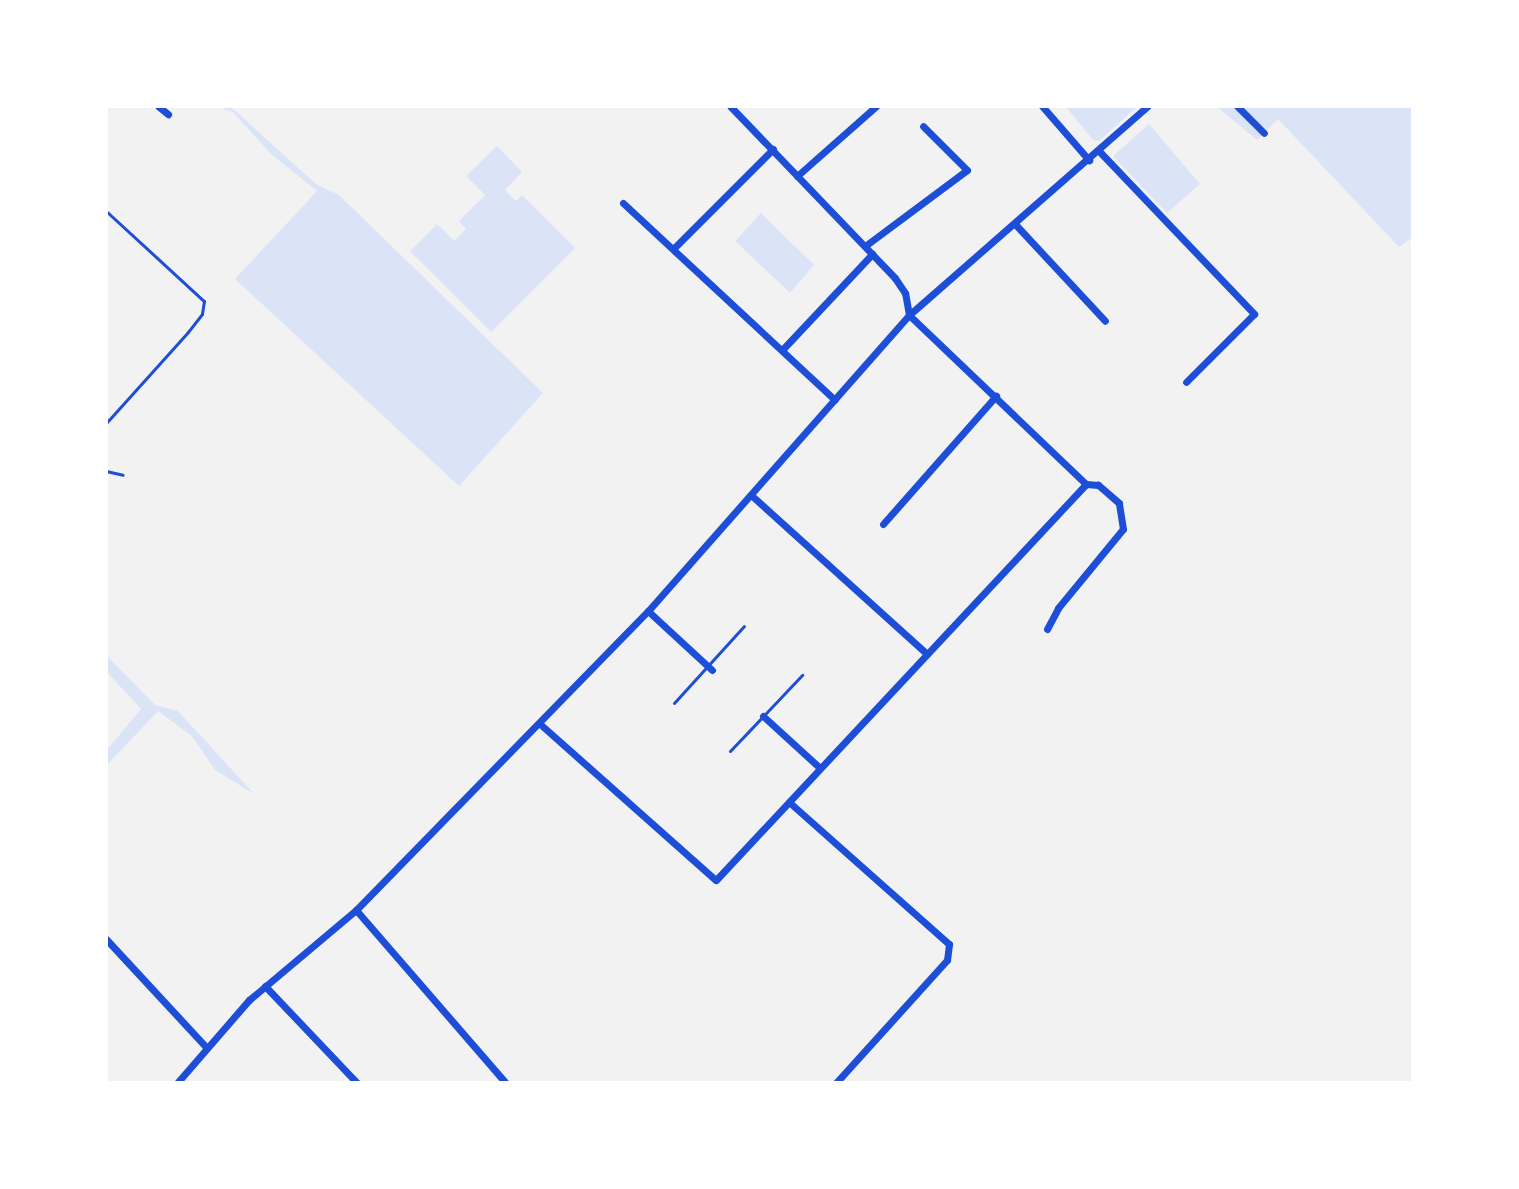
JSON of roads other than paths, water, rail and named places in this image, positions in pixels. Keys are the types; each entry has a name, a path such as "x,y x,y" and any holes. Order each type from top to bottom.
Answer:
{"street":[{"path":"158,106 168,114"},
{"path":"730,106 872,254 905,293 909,315 1086,484 1098,485 1119,503 1123,529 1058,608 1047,629"},
{"path":"797,176 876,106"},
{"path":"1042,106 1089,160"},
{"path":"177,1083 206,1047 265,986 356,910 648,611 909,315 1148,106"},
{"path":"1237,106 1264,133"},
{"path":"865,246 967,170 923,126"},
{"path":"674,248 773,149"},
{"path":"1099,151 1254,314 1186,382"},
{"path":"623,203 835,400"},
{"path":"1015,224 1105,321"},
{"path":"782,350 872,254"},
{"path":"883,524 996,396"},
{"path":"540,724 716,880 1086,484"},
{"path":"751,495 927,654"},
{"path":"648,611 710,668"},
{"path":"763,716 820,768"},
{"path":"789,802 949,944 947,960 836,1083"},
{"path":"356,910 506,1083"},
{"path":"106,939 206,1047"},
{"path":"265,986 352,1081"}],"lane":[{"path":"106,211 204,301 188,332 106,423"},
{"path":"106,471 123,475"},
{"path":"674,703 710,668 744,626"},
{"path":"730,751 802,675"}]}
